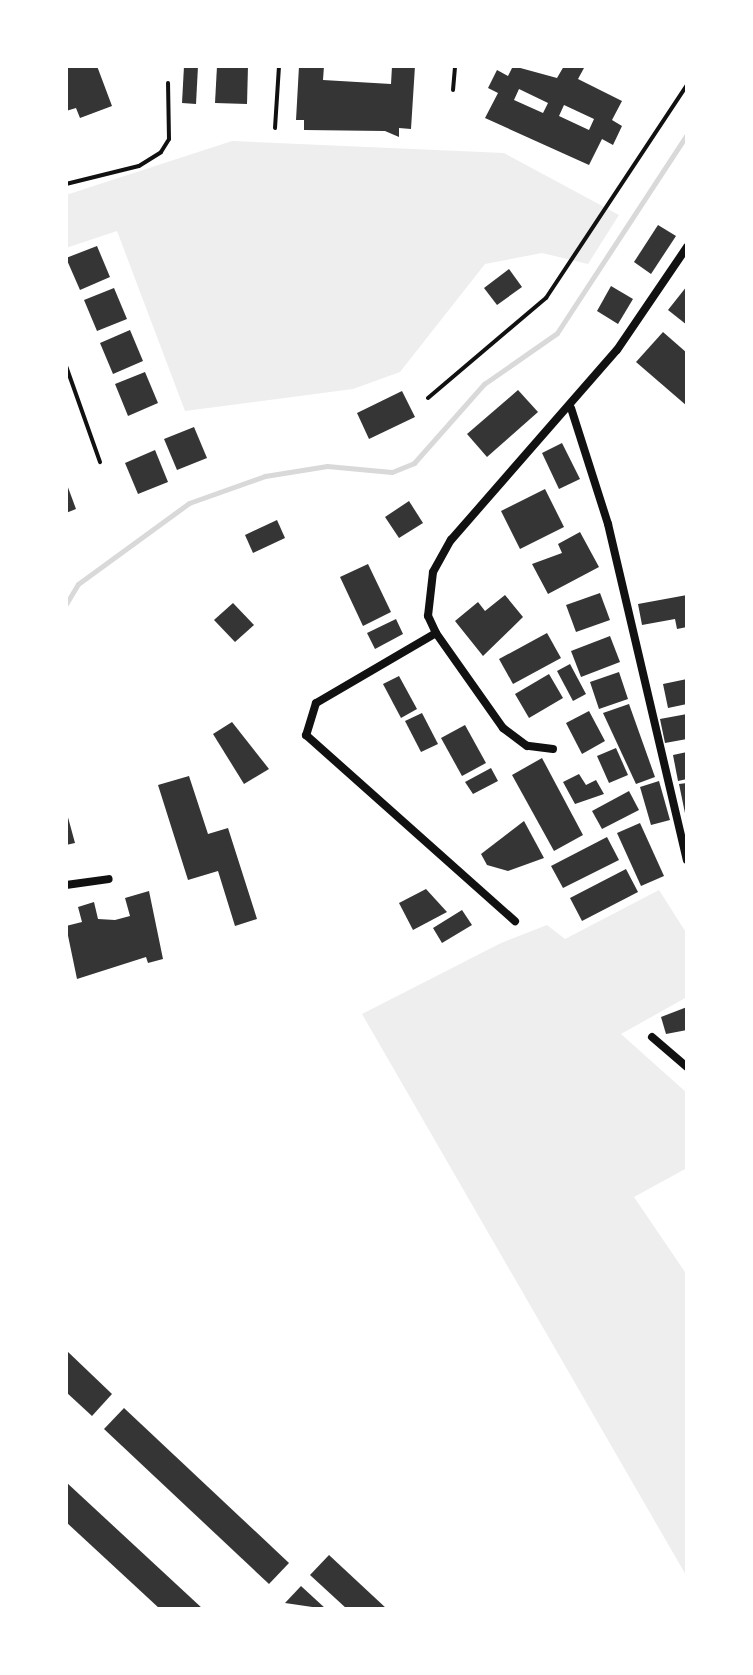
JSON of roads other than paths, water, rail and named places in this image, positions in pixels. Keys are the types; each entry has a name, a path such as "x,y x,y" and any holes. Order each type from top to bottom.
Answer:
{"street":[{"path":"553,749 527,746 503,728 436,633 430,589 451,540 571,408 687,247"},
{"path":"571,408 608,524 687,860"},
{"path":"436,633 316,703 306,735 515,921"},
{"path":"66,885 109,879"},
{"path":"652,1037 687,1067"}],"lane":[{"path":"275,128 279,66"},
{"path":"453,90 455,66"},
{"path":"66,184 139,166 161,152 170,123 168,83"},
{"path":"428,398 546,298 687,85"},
{"path":"66,366 100,462"}],"waterway":[{"path":"66,604 78,584 189,503 265,476 327,466 392,472 414,463 484,384 557,333 687,134"}]}
